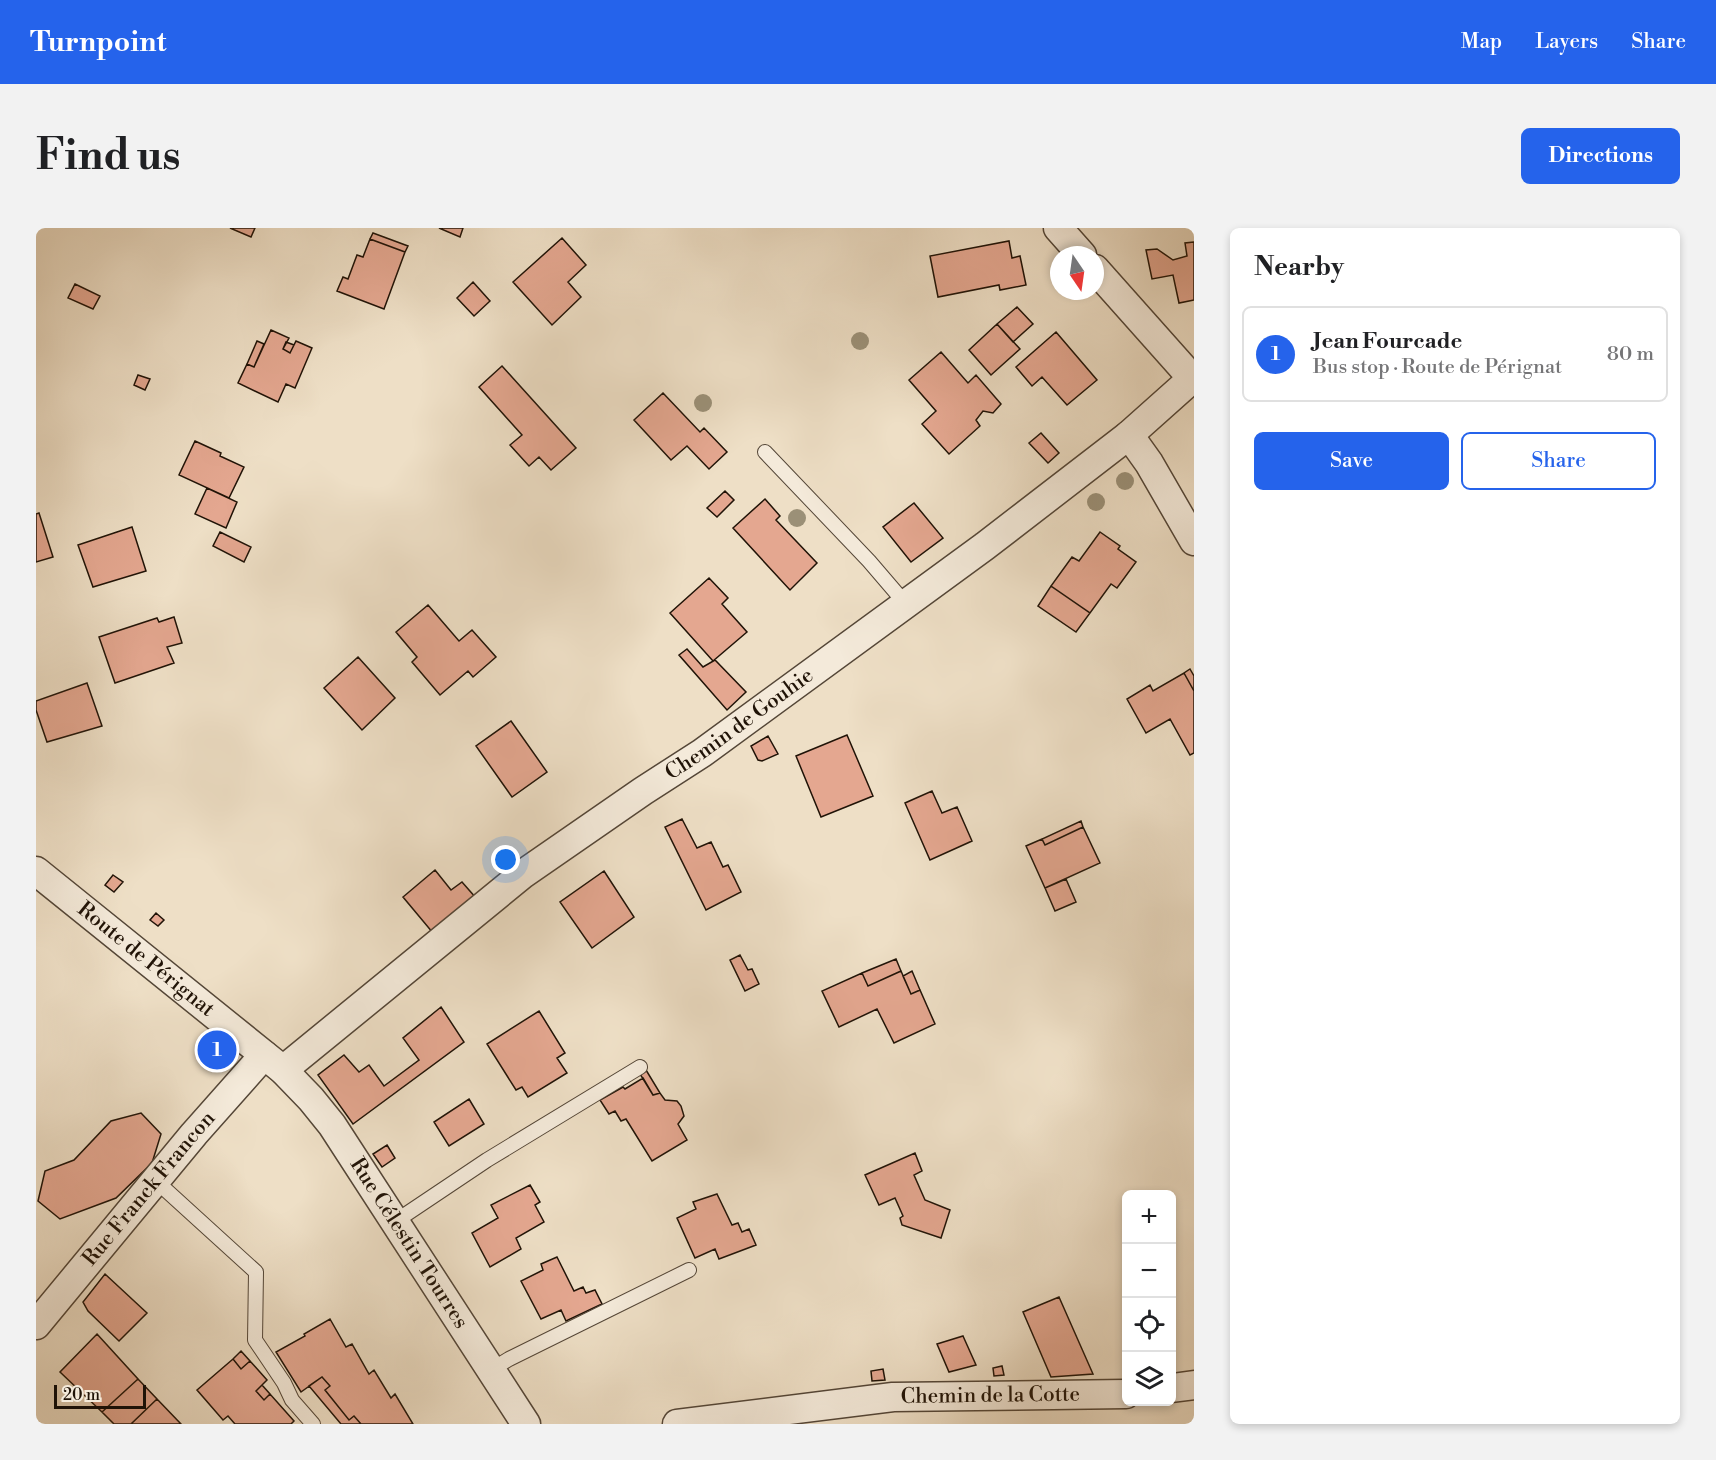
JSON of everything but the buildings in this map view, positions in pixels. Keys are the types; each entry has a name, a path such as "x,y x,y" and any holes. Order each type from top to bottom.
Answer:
{"street":[{"path":"1058,228 1074,246"},
{"path":"1104,279 1193,377"},
{"name":"Chemin de Gouhie","path":"274,1063 524,874 702,753 994,540 1128,435 1193,377"},
{"path":"1128,435 1149,463 1194,541"},
{"name":"Route de Pérignat","path":"36,871 274,1063"},
{"name":"Rue Franck Francon","path":"36,1325 194,1134 274,1063"},
{"name":"Rue Célestin Tourres","path":"274,1063 311,1099 332,1125 526,1424"},
{"path":"1176,1387 1194,1384"},
{"name":"Chemin de la Cotte","path":"677,1424 893,1397 1122,1394"}],"lane":[{"path":"765,452 869,561 905,603"},
{"path":"396,1221 487,1160 640,1067"},
{"path":"156,1181 256,1272 255,1340 284,1383 292,1400 313,1424"},
{"path":"491,1370 689,1270"}],"place":[{"name":"Jean Fourcade","path":"217,1050"}]}
